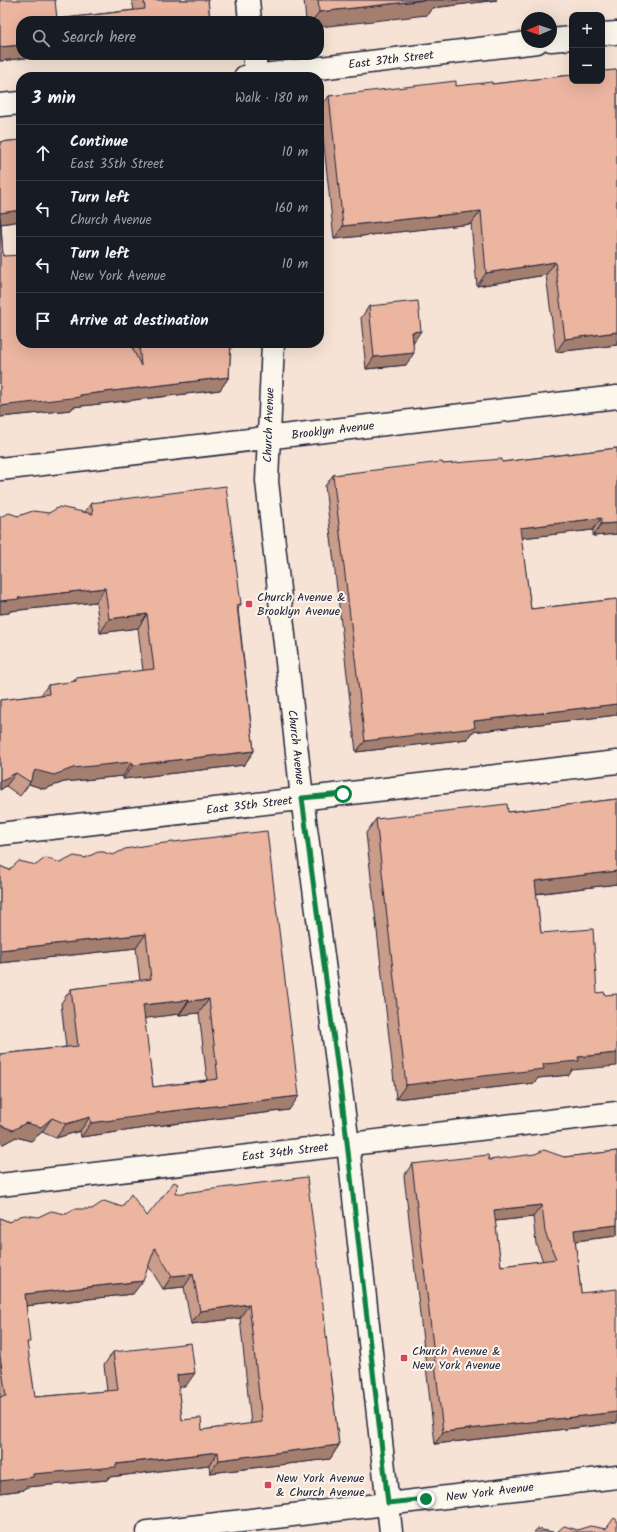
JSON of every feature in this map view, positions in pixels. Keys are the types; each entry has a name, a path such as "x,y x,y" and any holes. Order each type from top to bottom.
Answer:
{"street":[{"path":"248,0 250,16"},
{"path":"605,34 617,32"},
{"path":"557,39 569,38"},
{"name":"East 37th Street","path":"253,71 521,44"},
{"path":"0,105 16,103"},
{"name":"Church Avenue","path":"273,348 267,481 302,798 348,1144 392,1532"},
{"name":"Brooklyn Avenue","path":"0,469 269,439 617,397"},
{"name":"East 35th Street","path":"0,834 617,762"},
{"name":"East 34th Street","path":"0,1185 617,1113"},
{"name":"New York Avenue","path":"148,1532 617,1477"}],"building":[{"path":"0,0 55,0 57,16 16,16 16,45 0,47"},
{"path":"144,0 208,0 210,16 83,16 145,9"},
{"path":"318,0 425,0 319,12"},
{"path":"617,70 617,332 565,339 555,262 486,273 481,211 343,226 329,96 456,81 456,86 492,82 492,84 569,75 569,84 605,84 605,71"},
{"path":"16,140 16,211 0,213 0,142"},
{"path":"0,217 3,256 16,255 16,348 132,348 141,366 139,348 231,348 229,377 0,406"},
{"path":"418,301 421,331 412,332 414,353 374,357 369,306"},
{"path":"617,448 617,523 601,524 601,518 520,528 531,609 617,599 617,704 474,721 475,728 365,741 333,475 442,462 443,464 502,459 502,462"},
{"path":"226,486 241,604 237,605 254,751 133,765 132,762 73,768 54,775 35,770 30,782 16,773 0,780 0,700 49,694 48,685 76,681 76,678 154,669 147,614 109,619 105,588 0,601 0,517 9,513 18,516 33,511 49,513 59,507 93,514 91,503"},
{"path":"617,799 617,871 535,881 541,933 593,929 597,993 604,992 605,995 617,994 617,1053 578,1057 579,1061 543,1064 544,1069 406,1085 376,819 507,804 508,812"},
{"path":"267,831 299,1096 156,1113 91,1123 90,1117 66,1124 52,1118 41,1127 26,1123 13,1130 0,1125 0,1054 78,1046 71,989 151,979 146,934 0,950 0,866 9,870 19,861 36,865 45,858 60,863 74,856 85,858 98,852 113,855 125,849","holes":["209,999 218,1079 153,1087 143,1005"]},
{"path":"544,1150 564,1157 617,1151 617,1225 574,1230 581,1293 617,1289 617,1412 443,1432 412,1164 488,1155 489,1160 535,1154","holes":["542,1205 545,1232 556,1259 501,1266 494,1210"]},
{"path":"307,1177 339,1445 219,1460 218,1452 116,1464 116,1467 33,1474 33,1477 0,1481 0,1397 6,1396 0,1356 0,1218 9,1222 20,1216 25,1215 38,1217 51,1211 66,1214 75,1209 92,1209 104,1201 122,1207 131,1194 147,1216 174,1182 178,1184 175,1194","holes":["155,1248 172,1276 193,1274 200,1311 249,1304 262,1422 202,1430 201,1418 182,1420 177,1375 195,1373 191,1343 113,1352 118,1390 35,1397 27,1342 30,1342 25,1294 143,1281"]},
{"path":"614,1518 617,1520 617,1532 557,1532 564,1526 577,1530 590,1526 606,1529"},
{"path":"537,1529 553,1532 534,1532"}],"place":[{"name":"Church Avenue & Brooklyn Avenue","path":"249,604"},
{"name":"Church Avenue & New York Avenue","path":"404,1358"},
{"name":"New York Avenue & Church Avenue","path":"268,1485"}],"route":[{"path":"343,794 302,798 344,1116 388,1503 426,1499"}]}
